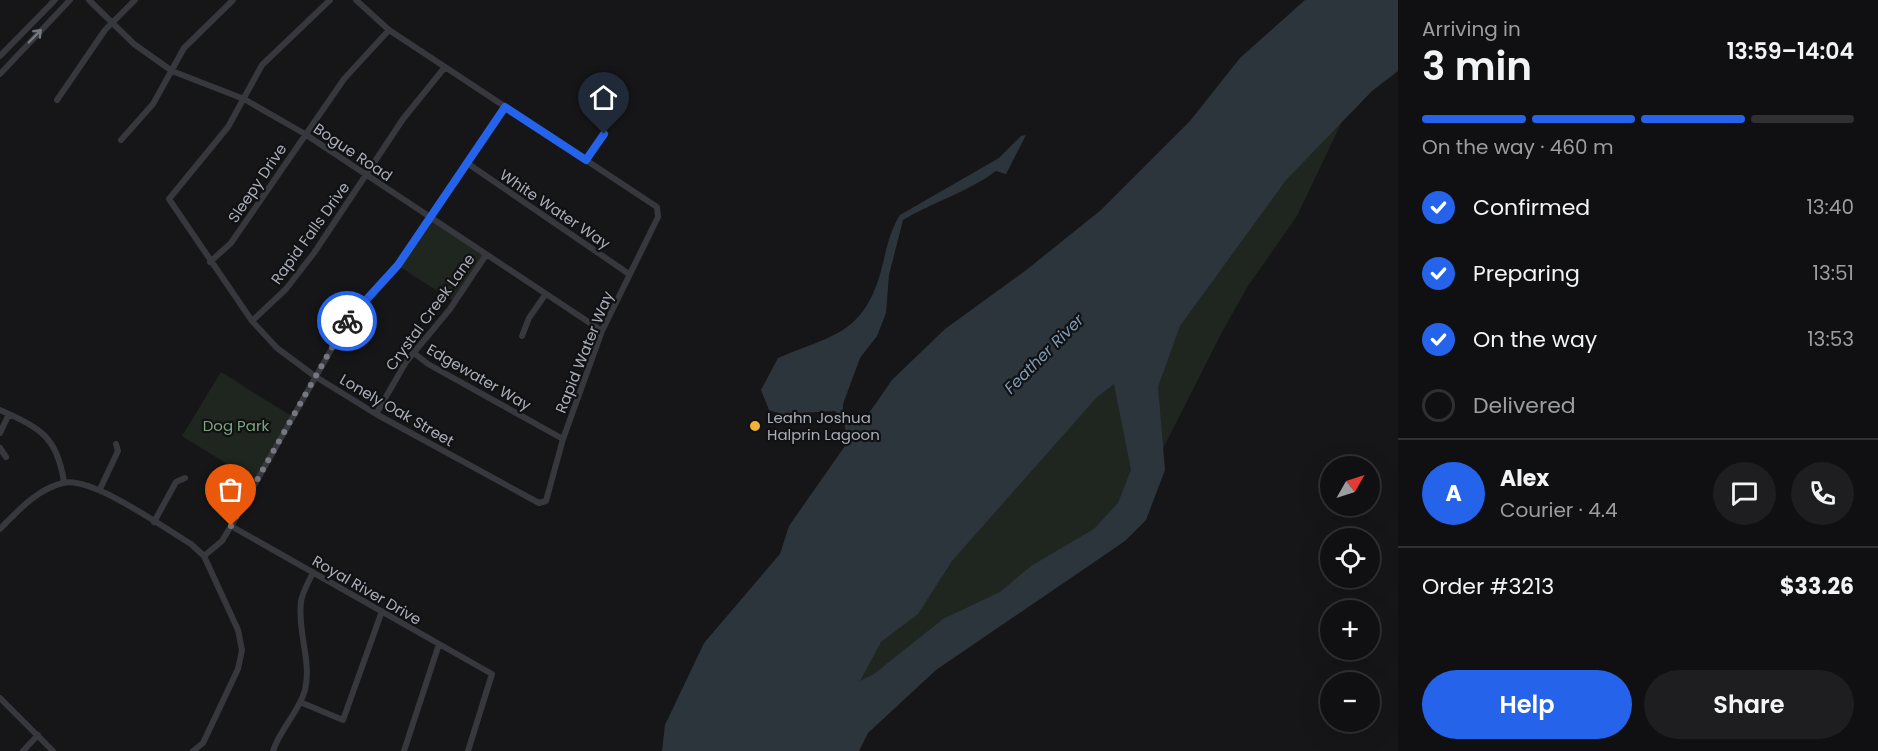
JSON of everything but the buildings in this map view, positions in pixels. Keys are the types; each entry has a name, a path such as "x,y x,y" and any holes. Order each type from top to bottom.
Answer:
{"street":[{"path":"0,56 55,0"},
{"path":"0,74 70,0"},
{"name":"Bogue Road","path":"89,0 134,44 172,71 244,99 305,134 602,331"},
{"path":"57,100 112,22 135,0"},
{"path":"121,140 153,104 184,48 233,0"},
{"path":"244,99 262,65 330,0"},
{"path":"356,0 389,30 586,160 604,134"},
{"name":"Sleepy Drive","path":"210,262 231,243 344,79 389,30"},
{"name":"Rapid Falls Drive","path":"252,321 286,289 367,176 403,119 445,67"},
{"name":"Lonely Oak Street","path":"244,99 228,127 168,199 252,321 277,348 316,377 375,414 539,503 546,501"},
{"path":"204,556 222,541 348,320 398,265 505,107"},
{"name":"Rapid Water Way","path":"546,501 563,439 602,331 658,217 657,207 586,160"},
{"name":"White Water Way","path":"467,163 629,274"},
{"name":"Crystal Creek Lane","path":"375,414 406,362 450,309 486,255"},
{"path":"522,336 529,318 545,295"},
{"name":"Edgewater Way","path":"414,354 563,439"},
{"path":"0,410 40,429 61,464 64,482"},
{"path":"0,433 9,414"},
{"path":"100,489 118,451 116,444"},
{"path":"0,448 6,457"},
{"path":"154,522 176,482 185,478"},
{"path":"0,529 31,498 64,482 100,489 191,544 204,556 238,630 242,650 238,669 203,743 193,751"},
{"name":"Royal River Drive","path":"231,526 492,674 468,751"},
{"path":"273,751 278,735 300,702 307,675 300,620 301,600 313,572"},
{"path":"300,702 343,720 382,612"},
{"path":"404,751 439,644"},
{"path":"0,698 53,751"},
{"path":"23,751 38,735"}],"green space":[{"path":"1347,111 1297,216 1248,286 1222,332 1135,504 849,704 883,617 1214,250"},
{"path":"430,218 486,255 455,302 397,265"},
{"name":"Dog Park","path":"221,372 293,417 256,482 182,436"}],"water":[{"name":"Feather River","path":"1305,0 1398,0 1398,71 1372,91 1286,180 1180,326 1158,387 1165,470 1146,520 1125,541 936,670 868,733 859,751 662,751 665,725 704,643 780,554 789,526 847,443 844,421 835,411 781,414 769,410 761,390 778,358 830,337 855,321 874,292 890,235 900,215 999,158 1021,136 1026,135 1006,174 996,171 974,185 903,220 889,275 886,313 877,336 860,358 843,404 843,415 860,426 892,380 945,329 1025,271 1101,210 1190,121 1240,58","holes":["1114,384 1131,470 1118,503 1094,529 1031,566 1000,592 943,619 874,674 860,681 881,642 918,614 952,561 1097,397"]}],"way so far":[{"path":"231,526 347,321"}],"place":[{"name":"Leahn Joshua Halprin Lagoon","path":"755,426"}],"route":[{"path":"347,321 398,265 505,107 586,160 604,134"}]}
